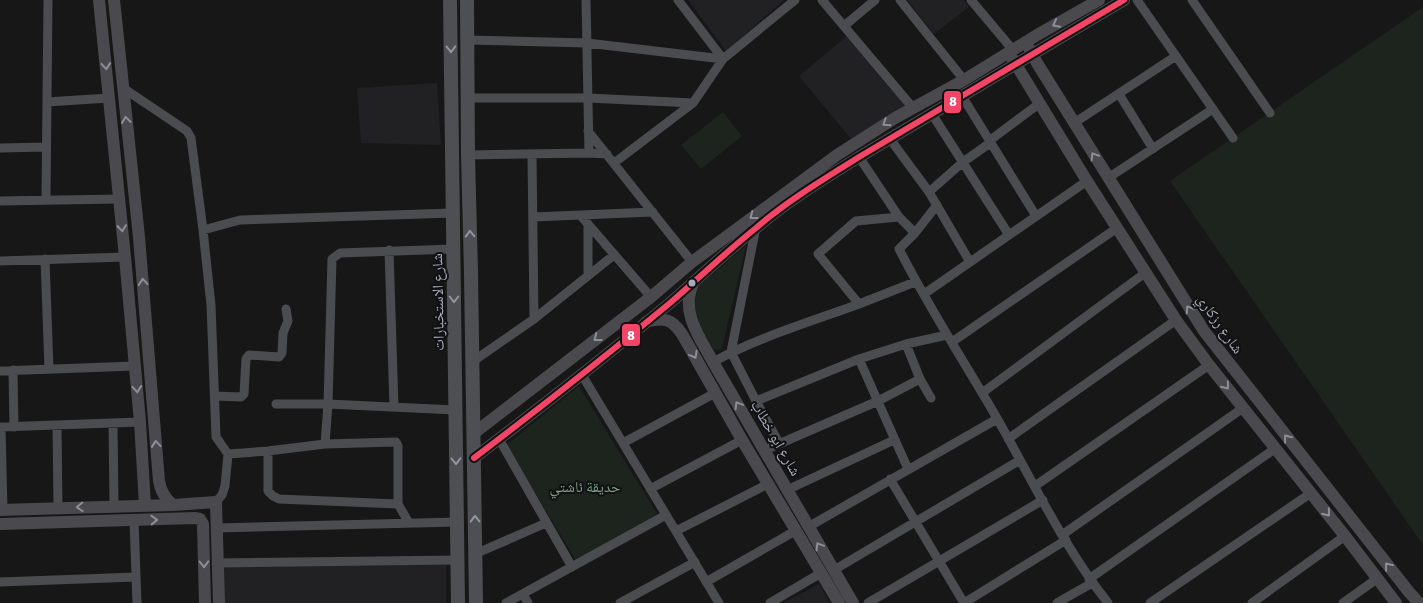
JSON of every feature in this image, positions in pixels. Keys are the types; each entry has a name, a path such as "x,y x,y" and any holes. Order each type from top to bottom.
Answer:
{"main road":[{"name":"شارع الاستخبارات","path":"450,0 458,603"},
{"path":"467,0 476,603"},
{"path":"454,274 471,273"}],"street":[{"path":"46,200 45,147 48,0"},
{"path":"99,0 135,366 145,505"},
{"path":"114,0 139,238 159,476 162,491 167,500 173,505"},
{"path":"586,0 589,153"},
{"path":"678,0 723,59"},
{"path":"614,163 693,103 723,59 795,0"},
{"path":"822,0 913,108"},
{"path":"844,26 875,0"},
{"path":"900,0 964,80"},
{"path":"971,0 1010,51 1016,65 1087,181 1190,340 1346,536 1396,603"},
{"path":"474,458 582,375 693,284 756,227 805,192 890,139 1124,0"},
{"path":"1137,0 1233,138"},
{"path":"1192,0 1270,113"},
{"path":"473,434 650,297 692,262 837,155 895,118 964,80 1092,2"},
{"path":"1038,34 1035,39 1036,45 1040,48 1046,47"},
{"path":"104,39 118,38"},
{"path":"468,40 587,42 723,59"},
{"name":"شارع رزكاري","path":"1025,42 1204,331 1419,603"},
{"path":"1041,69 1038,57 1046,47"},
{"path":"1074,123 1176,56"},
{"path":"992,62 1002,64 1003,68 995,77"},
{"path":"995,77 1013,75 1021,79 1032,90"},
{"path":"123,88 190,134 211,305 216,437 228,454 225,486 222,495 216,502 219,603"},
{"path":"1119,94 1152,149"},
{"path":"962,96 1036,216"},
{"path":"47,102 109,98"},
{"path":"468,98 588,98 693,103"},
{"path":"929,192 989,142 1040,104"},
{"path":"1108,178 1213,109"},
{"path":"932,114 1009,235"},
{"path":"588,131 692,262"},
{"path":"890,139 929,192 970,262"},
{"path":"0,148 45,147"},
{"path":"532,154 534,319"},
{"path":"468,155 606,154"},
{"path":"859,158 899,216 915,233"},
{"path":"924,294 1087,181"},
{"path":"0,201 119,199"},
{"path":"937,206 899,249 915,282 924,294 982,393 1064,538 1090,581 1108,603"},
{"path":"533,217 653,212"},
{"path":"203,230 240,220 453,213"},
{"path":"581,216 650,297"},
{"path":"859,304 818,254 856,221 899,216"},
{"path":"588,224 588,275"},
{"path":"756,227 731,352 780,443"},
{"path":"756,400 859,359 906,344 949,339 1118,228"},
{"path":"325,444 332,259 340,253 453,248"},
{"path":"389,250 394,407"},
{"path":"472,362 534,319 614,255"},
{"path":"0,261 125,257"},
{"path":"45,260 49,369"},
{"path":"982,393 1145,273"},
{"path":"713,362 758,340 915,282"},
{"name":"شارع ابو خطاب","path":"693,284 689,293 688,306 694,327 808,527 839,603"},
{"path":"215,396 241,397 244,394 246,359 249,355 279,357 282,354 283,333 288,321 286,309"},
{"name":"شارع ابو خطاب","path":"646,322 657,320 670,321 677,326 795,531 853,603"},
{"path":"1008,439 1176,320"},
{"path":"682,334 694,327"},
{"path":"1190,340 1204,331"},
{"path":"906,344 920,379 931,398"},
{"path":"859,359 908,469"},
{"path":"1035,486 1209,365"},
{"path":"0,371 135,366"},
{"path":"13,370 14,427"},
{"path":"582,375 719,603"},
{"path":"764,450 878,401 920,379"},
{"path":"623,443 715,393"},
{"path":"276,404 328,404 455,410"},
{"path":"890,479 964,603 1064,538 1244,408"},
{"path":"808,527 997,419"},
{"path":"140,422 0,427 2,510 216,502"},
{"path":"113,423 114,506"},
{"path":"57,425 58,508"},
{"path":"499,439 572,567"},
{"path":"650,489 742,440"},
{"path":"787,490 894,440"},
{"path":"228,454 268,452 325,444 396,442 398,446 398,504 409,524"},
{"path":"1057,603 1276,448"},
{"path":"268,452 268,491 279,499 398,504"},
{"path":"770,603 1020,460"},
{"path":"143,477 159,476"},
{"path":"676,532 768,484"},
{"path":"1150,603 1311,493"},
{"path":"868,603 1043,500"},
{"path":"506,603 666,515"},
{"path":"0,524 195,518 203,524 205,603"},
{"path":"134,520 136,603"},
{"path":"217,528 457,522"},
{"path":"475,554 546,524"},
{"path":"706,582 795,531"},
{"path":"1252,603 1346,536"},
{"path":"218,563 458,560"},
{"path":"620,603 695,562"},
{"path":"0,582 136,577"},
{"path":"1344,603 1378,578"},
{"path":"1409,592 1423,600"},
{"path":"523,594 528,603"}],"shaded area":[{"path":"688,0 784,0 726,51"},
{"path":"907,0 964,0 969,7 934,34"},
{"path":"848,35 905,105 905,107 851,139 799,76"},
{"path":"437,83 441,145 361,143 357,88"},
{"path":"446,565 446,603 224,603 224,566"},
{"path":"819,584 830,603 783,603"}],"green space":[{"path":"1423,7 1423,545 1170,181"},
{"path":"723,112 742,136 701,169 681,145"},
{"path":"746,246 722,348 718,350 713,349 696,312 695,304 699,286"},
{"name":"حديقة ئاشتي","path":"579,386 657,514 577,562 506,445"}],"transit line":[{"name":"8","path":"474,458 622,343 745,237 793,199 859,157 1124,0"}]}
